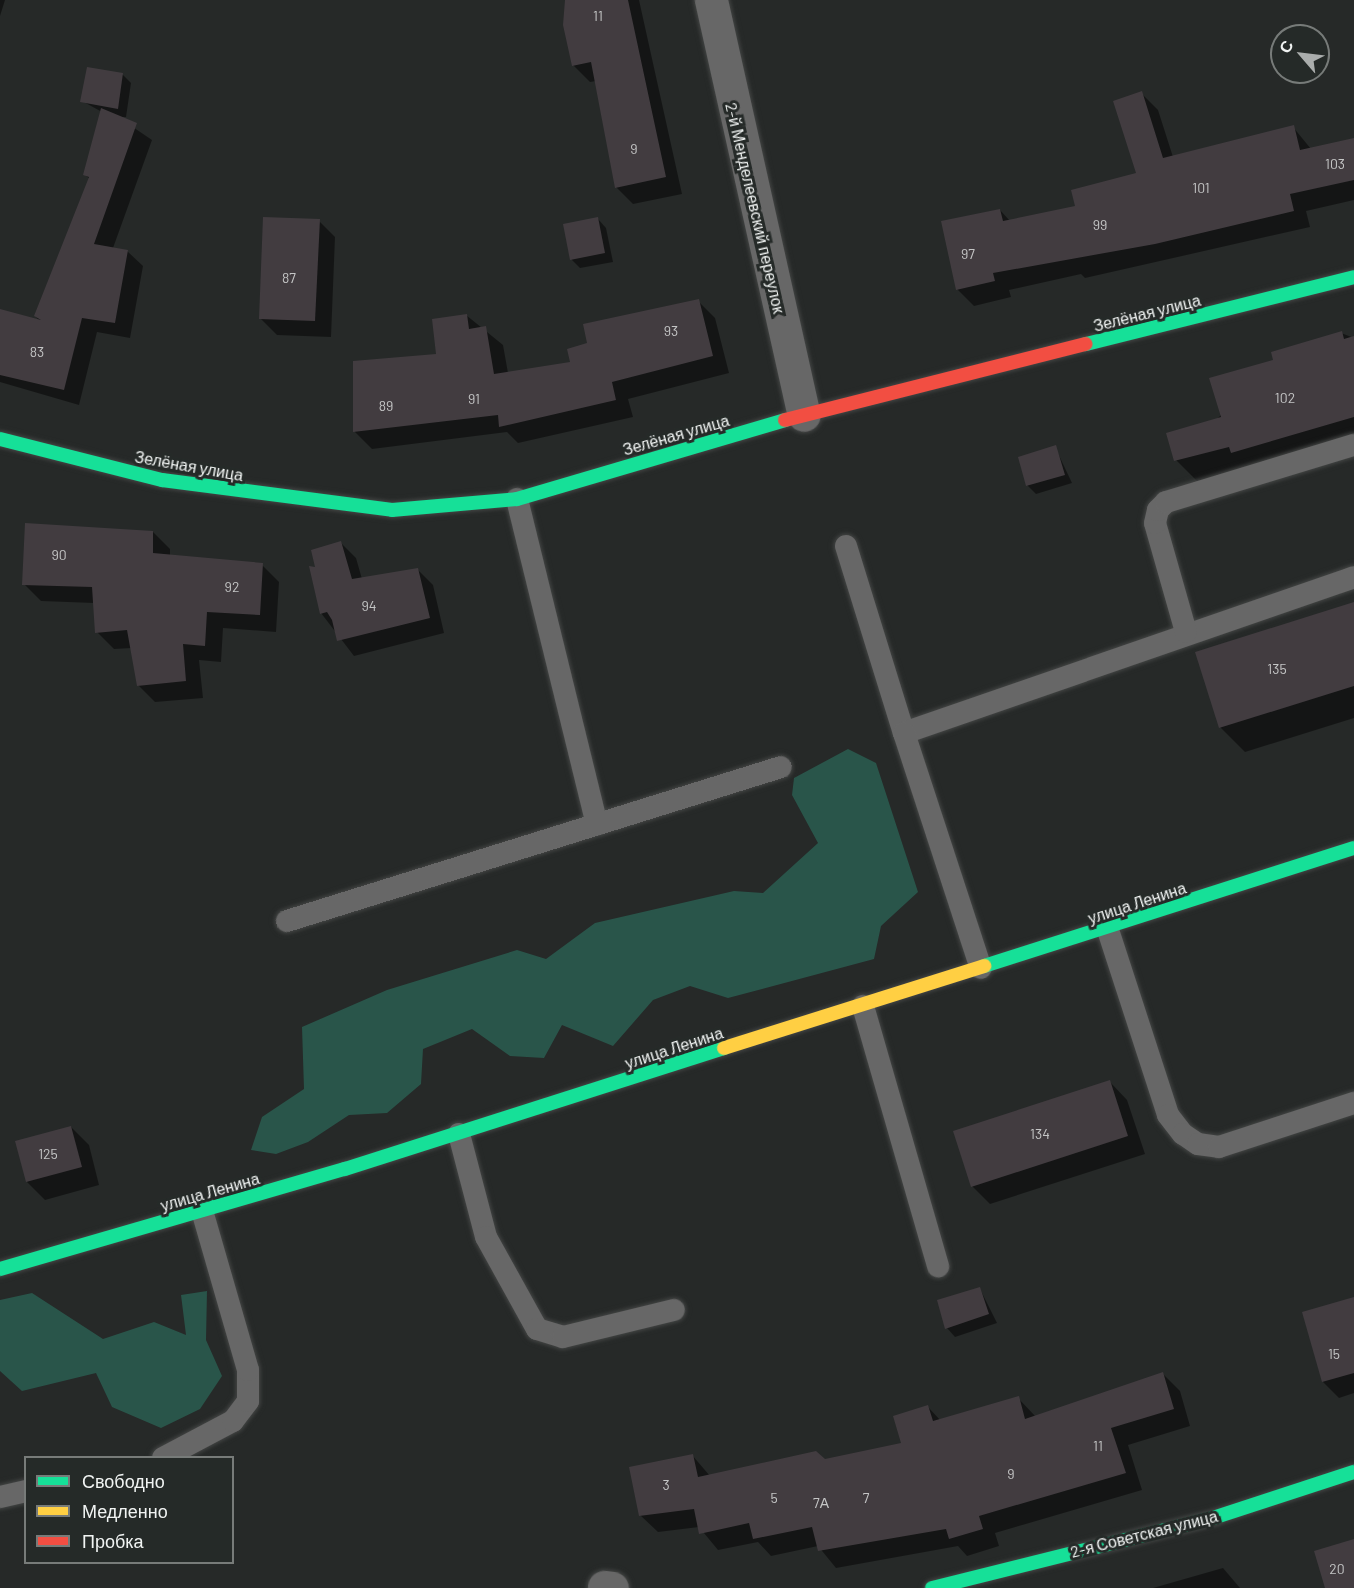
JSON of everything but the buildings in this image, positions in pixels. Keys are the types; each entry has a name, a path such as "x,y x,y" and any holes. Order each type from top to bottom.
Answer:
{"street":[{"name":"2-й Менделеевский переулок","path":"711,0 804,415"},
{"name":"Зелёная улица","path":"0,439 162,480 314,503 425,510 517,499 804,415 1354,277"},
{"name":"улица Ленина","path":"0,1269 459,1134 981,968 1108,930 1354,848"},
{"name":"2-я Советская улица","path":"932,1588 1216,1517 1354,1472"}],"lane":[{"path":"1186,632 1155,523 1158,510 1166,502 1354,445"},
{"path":"517,499 597,824"},
{"path":"846,546 981,968"},
{"path":"904,733 1186,632 1354,577"},
{"path":"287,921 781,767"},
{"path":"1108,930 1168,1115 1183,1134 1198,1144 1219,1147 1354,1103"},
{"path":"862,1006 938,1266"},
{"path":"459,1134 486,1237 537,1329 563,1337 674,1310"},
{"path":"167,1456 233,1421 248,1401 248,1370 202,1211"},
{"path":"0,1497 24,1491"}],"green space":[{"path":"848,749 876,763 918,892 881,926 874,959 728,998 690,986 653,1000 613,1046 562,1025 544,1058 510,1056 472,1029 423,1049 421,1084 387,1113 349,1115 308,1142 276,1154 251,1150 262,1117 304,1089 302,1027 387,990 517,950 546,959 595,923 734,891 763,893 818,843 792,795 794,778"},
{"path":"207,1291 206,1340 222,1376 200,1409 161,1428 112,1407 96,1373 22,1391 0,1371 0,1300 32,1293 103,1339 154,1322 186,1335 181,1295"}],"traffic: fast":[{"path":"1086,344 1354,277"},
{"path":"0,439 162,480 392,510 517,499 785,420"},
{"path":"984,966 1354,848"},
{"path":"0,1269 345,1169 724,1048"},
{"path":"932,1588 1216,1517 1354,1472"}],"traffic: slow":[{"path":"724,1048 984,966"}],"traffic: jam":[{"path":"785,420 1086,344"}]}
